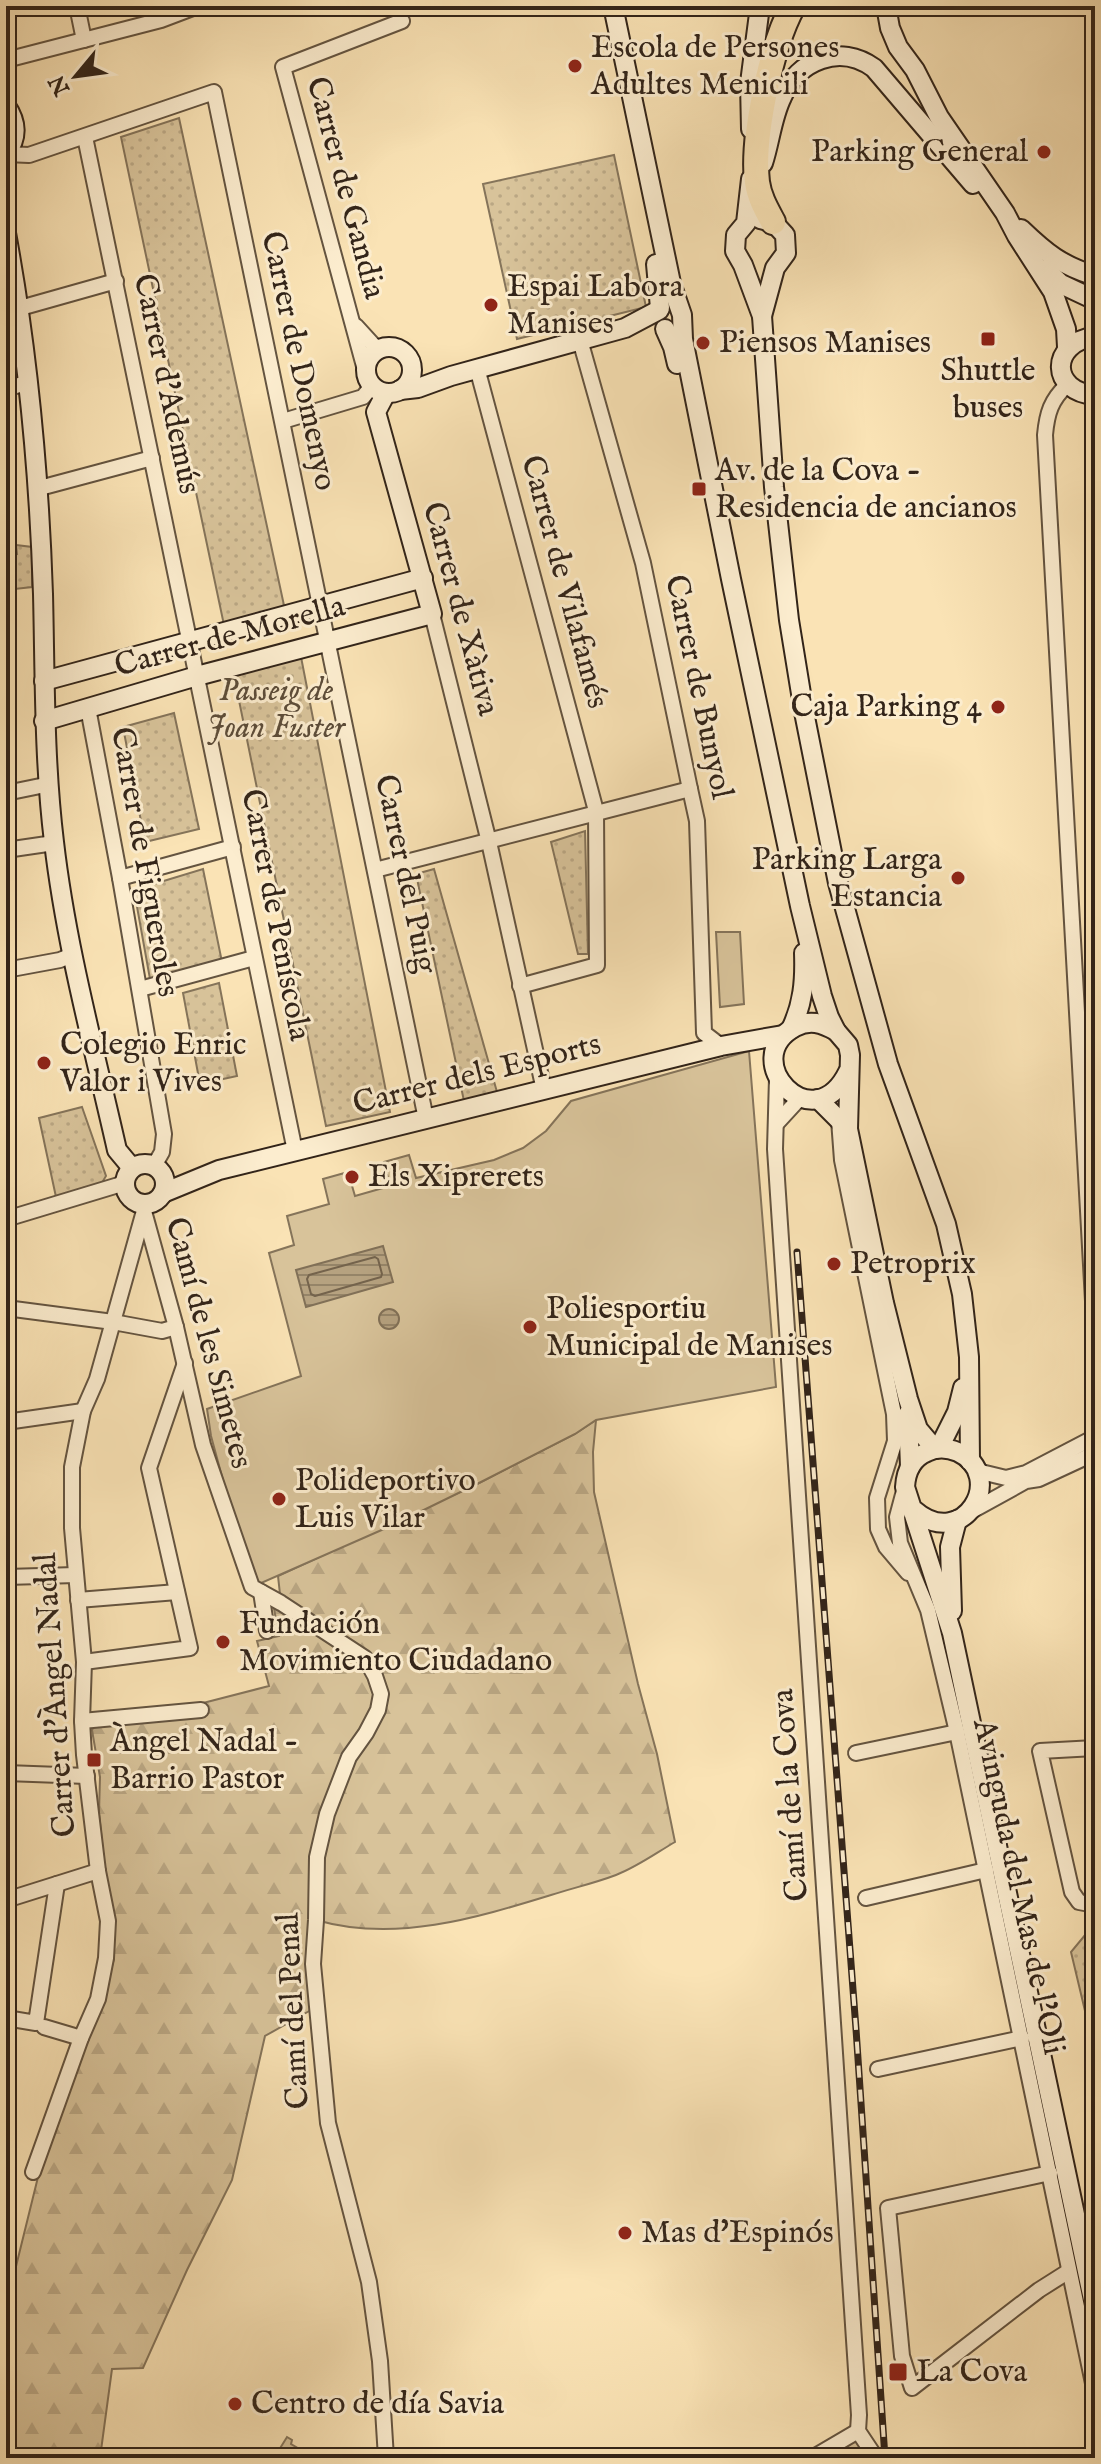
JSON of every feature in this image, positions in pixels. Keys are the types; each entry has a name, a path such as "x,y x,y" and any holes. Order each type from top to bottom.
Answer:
{"highway":[{"path":"773,222 760,199 757,179 759,131 777,44 793,6"}],"main road":[{"path":"606,6 673,347 705,490 731,579 800,906 822,996 836,1031 848,1045 851,1065 837,1090 809,1099"},
{"path":"613,6 671,283 668,318"},
{"path":"760,6 750,83 751,193 746,223 736,235 735,251 762,316 774,487 789,620 838,883 888,1064 946,1224 962,1294 969,1357 974,1466 979,1492 976,1503 963,1516 950,1547 952,1633"},
{"path":"886,6 898,47 915,70 939,117 1005,213 1061,284 1095,300"},
{"path":"757,179 781,97 793,78 809,65 825,58 846,55 862,59 874,68 973,185 993,195"},
{"path":"6,106 16,131 6,154"},
{"path":"746,223 759,219 773,222 785,235 786,253 775,268 762,316"},
{"path":"7,238 12,310 29,382 43,591 44,721 54,843 72,955 117,1150 128,1176 130,1197 143,1207 156,1201 163,1193 165,1186 158,1170 145,1164 128,1176"},
{"path":"1034,250 1067,267 1095,276"},
{"path":"1034,250 1058,269 1095,286"},
{"path":"1034,250 1059,303 1066,329 1067,347 1062,368 1080,391"},
{"path":"743,265 758,272 775,268"},
{"path":"381,385 418,388 477,368 668,318"},
{"path":"1067,347 1079,339 1095,336"},
{"path":"393,346 406,354 412,369 409,381 381,385 369,358 377,349 393,346"},
{"path":"412,369 429,375 451,376"},
{"name":"Carrer de Xàtiva","path":"381,385 376,412 432,614"},
{"name":"Carrer de Morella","path":"44,681 423,578"},
{"name":"Carrer de Morella","path":"44,721 197,676 432,614"},
{"path":"800,906 804,991 800,1010 775,1049 773,1058 777,1078 786,1090 809,1099 844,1124"},
{"path":"787,1032 809,1022 836,1031"},
{"name":"Carrer dels Esports","path":"163,1193 219,1170 787,1032"},
{"path":"749,1042 773,1058"},
{"path":"848,1072 844,1124 884,1303 918,1429 937,1449"},
{"name":"Carrer dels Esports","path":"158,1170 219,1170"},
{"path":"937,1449 957,1412 969,1357"},
{"path":"908,1399 910,1467 905,1487 907,1499 914,1510 952,1633 1095,2309"},
{"path":"910,1467 925,1452 937,1449 950,1449 961,1454 974,1466"},
{"path":"914,1510 934,1523 963,1516"}],"street":[{"path":"77,6 84,40"},
{"path":"6,60 84,40 159,13 198,6"},
{"name":"Carrer de Gandia","path":"381,385 352,322 283,67 402,21"},
{"name":"Carrer de Domenyo","path":"85,137 214,92 327,641"},
{"path":"6,154 29,155 85,137"},
{"name":"Carrer d'Ademús","path":"85,137 190,642"},
{"path":"12,310 116,281"},
{"name":"Carrer de Gandia","path":"352,322 377,349"},
{"name":"Carrer de Bunyol","path":"580,340 643,563 697,821 704,1033 721,1046"},
{"name":"Carrer de Vilafamés","path":"477,368 596,811 597,965 520,986"},
{"path":"6,389 29,382"},
{"path":"283,421 363,397 381,385"},
{"path":"1080,391 1054,398 1047,415 1045,435 1095,1337"},
{"path":"36,489 152,458"},
{"name":"Carrer de Xàtiva","path":"432,614 489,842 544,1090"},
{"name":"Carrer del Puig","path":"327,641 426,1119"},
{"name":"Carrer de Peníscola","path":"190,642 295,1151"},
{"name":"Carrer de Figueroles","path":"88,708 164,1134 158,1170"},
{"path":"6,793 50,784"},
{"path":"375,870 690,789"},
{"path":"6,850 54,843"},
{"path":"120,878 233,847"},
{"path":"6,970 72,955"},
{"path":"140,989 254,958"},
{"name":"Camí de la Cova","path":"777,1078 775,1149 858,2431"},
{"path":"777,1123 809,1099"},
{"name":"Avinguda del Mas de l'Oli","path":"844,1124 842,1160 894,1414 895,1441 877,1498 878,1529 886,1547 916,1583"},
{"path":"6,1219 128,1176"},
{"name":"Carrer d'Àngel Nadal","path":"33,2172 98,1999 106,1958 108,1921 98,1871 82,1721 84,1662 72,1528 72,1467 83,1411 97,1379 143,1207"},
{"name":"Camí de les Simetes","path":"143,1207 185,1362 203,1445 257,1590 267,1631"},
{"path":"6,1308 162,1331 176,1327"},
{"path":"84,1662 190,1648 149,1468 185,1362"},
{"path":"6,1422 83,1411"},
{"path":"974,1466 1006,1478 1021,1474 1095,1437"},
{"path":"963,1516 1026,1481 1039,1479 1095,1453"},
{"name":"Avinguda del Mas de l'Oli","path":"905,1487 897,1517 900,1543 928,1610 957,1732 1095,2393"},
{"path":"6,1577 76,1575"},
{"name":"Camí del Penal","path":"257,1590 365,1658 381,1694 378,1710 349,1757 327,1814 317,1857 313,1964 328,2123 371,2298 380,2361 386,2458"},
{"path":"78,1600 177,1592"},
{"path":"82,1721 201,1710"},
{"path":"856,1753 957,1732"},
{"path":"1095,1748 1040,1751 1072,1892 1079,1902 1095,1905"},
{"path":"6,1773 87,1776"},
{"path":"866,1898 986,1870"},
{"path":"6,1900 98,1871"},
{"path":"40,2025 57,1884"},
{"path":"6,2018 81,2038"},
{"path":"878,2069 1022,2038"},
{"path":"1050,2173 888,2208 902,2356 912,2388 1039,2290 1069,2271"},
{"path":"812,2458 858,2431 876,2458"}],"green space":[{"name":"Passeig de Joan Fuster","path":"179,118 285,610 224,625 121,137"},
{"path":"614,155 646,307 517,339 483,184"},
{"path":"16,545 32,547 32,587 6,590 6,555 17,554"},
{"name":"Passeig de Joan Fuster","path":"301,657 390,1112 326,1126 234,676"},
{"path":"174,713 199,829 145,842 123,727"},
{"path":"585,831 588,954 578,954 551,842"},
{"path":"203,869 222,962 150,979 134,890"},
{"path":"434,869 497,1092 464,1101 416,874"},
{"path":"716,932 740,932 744,1004 720,1007"},
{"path":"219,983 237,1076 200,1084 183,993"},
{"name":"Poliesportiu Municipal de Manises","path":"749,1051 776,1387 596,1420 575,1434 393,1525 252,1587 211,1436 207,1409 301,1376 269,1253 294,1245 287,1216 329,1204 323,1179 348,1172 355,1196 390,1186 384,1162 409,1155 416,1178 494,1160 523,1148 546,1131 571,1101"},
{"path":"82,1107 106,1176 100,1186 56,1197 39,1118"},
{"path":"596,1420 594,1492 675,1842 616,1875 494,1912 405,1928 346,1926 316,1920 320,1843 341,1776 326,1808 314,1853 311,2010 265,2036 232,2180 143,2368 112,2369 100,2458 6,2458 6,2307 38,2177 77,2049 102,2001 114,1959 114,1914 105,1871 99,1813 100,1777 92,1730 96,1725 158,1717 205,1716 203,1703 269,1686 257,1641 279,1636 273,1603 302,1617 281,1603 278,1576 475,1485"},
{"path":"1090,1929 1095,1929 1095,2053 1071,1952"},
{"path":"287,2437 292,2440 291,2444 303,2451 300,2456 303,2458 274,2458"},
{"path":"858,2438 872,2458 861,2458 862,2446 842,2458 824,2458"}],"water":[{"path":"383,1246 393,1282 306,1307 296,1270"},
{"path":"389,1309 396,1312 399,1319 396,1326 389,1329 382,1326 379,1319 382,1312"}],"railway":[{"path":"797,1252 885,2458"}],"place":[{"name":"Escola de Persones Adultes Menicili","path":"575,66"},
{"name":"Parking General","path":"1044,152"},
{"name":"Espai Labora Manises","path":"491,305"},
{"name":"Shuttle buses","path":"988,339"},
{"name":"Piensos Manises","path":"703,343"},
{"name":"Av. de la Cova - Residencia de ancianos","path":"699,489"},
{"name":"Caja Parking 4","path":"998,707"},
{"name":"Parking Larga Estancia","path":"958,878"},
{"name":"Colegio Enric Valor i Vives","path":"44,1063"},
{"name":"Els Xiprerets","path":"352,1177"},
{"name":"Petroprix","path":"834,1264"},
{"name":"Poliesportiu Municipal de Manises","path":"530,1327"},
{"name":"Polideportivo Luis Vilar","path":"279,1499"},
{"name":"Fundación Movimiento Ciudadano","path":"223,1642"},
{"name":"Àngel Nadal - Barrio Pastor","path":"94,1760"},
{"name":"Mas d'Espinós","path":"625,2233"},
{"name":"La Cova","path":"898,2372"},
{"name":"Centro de día Savia","path":"235,2404"}]}
